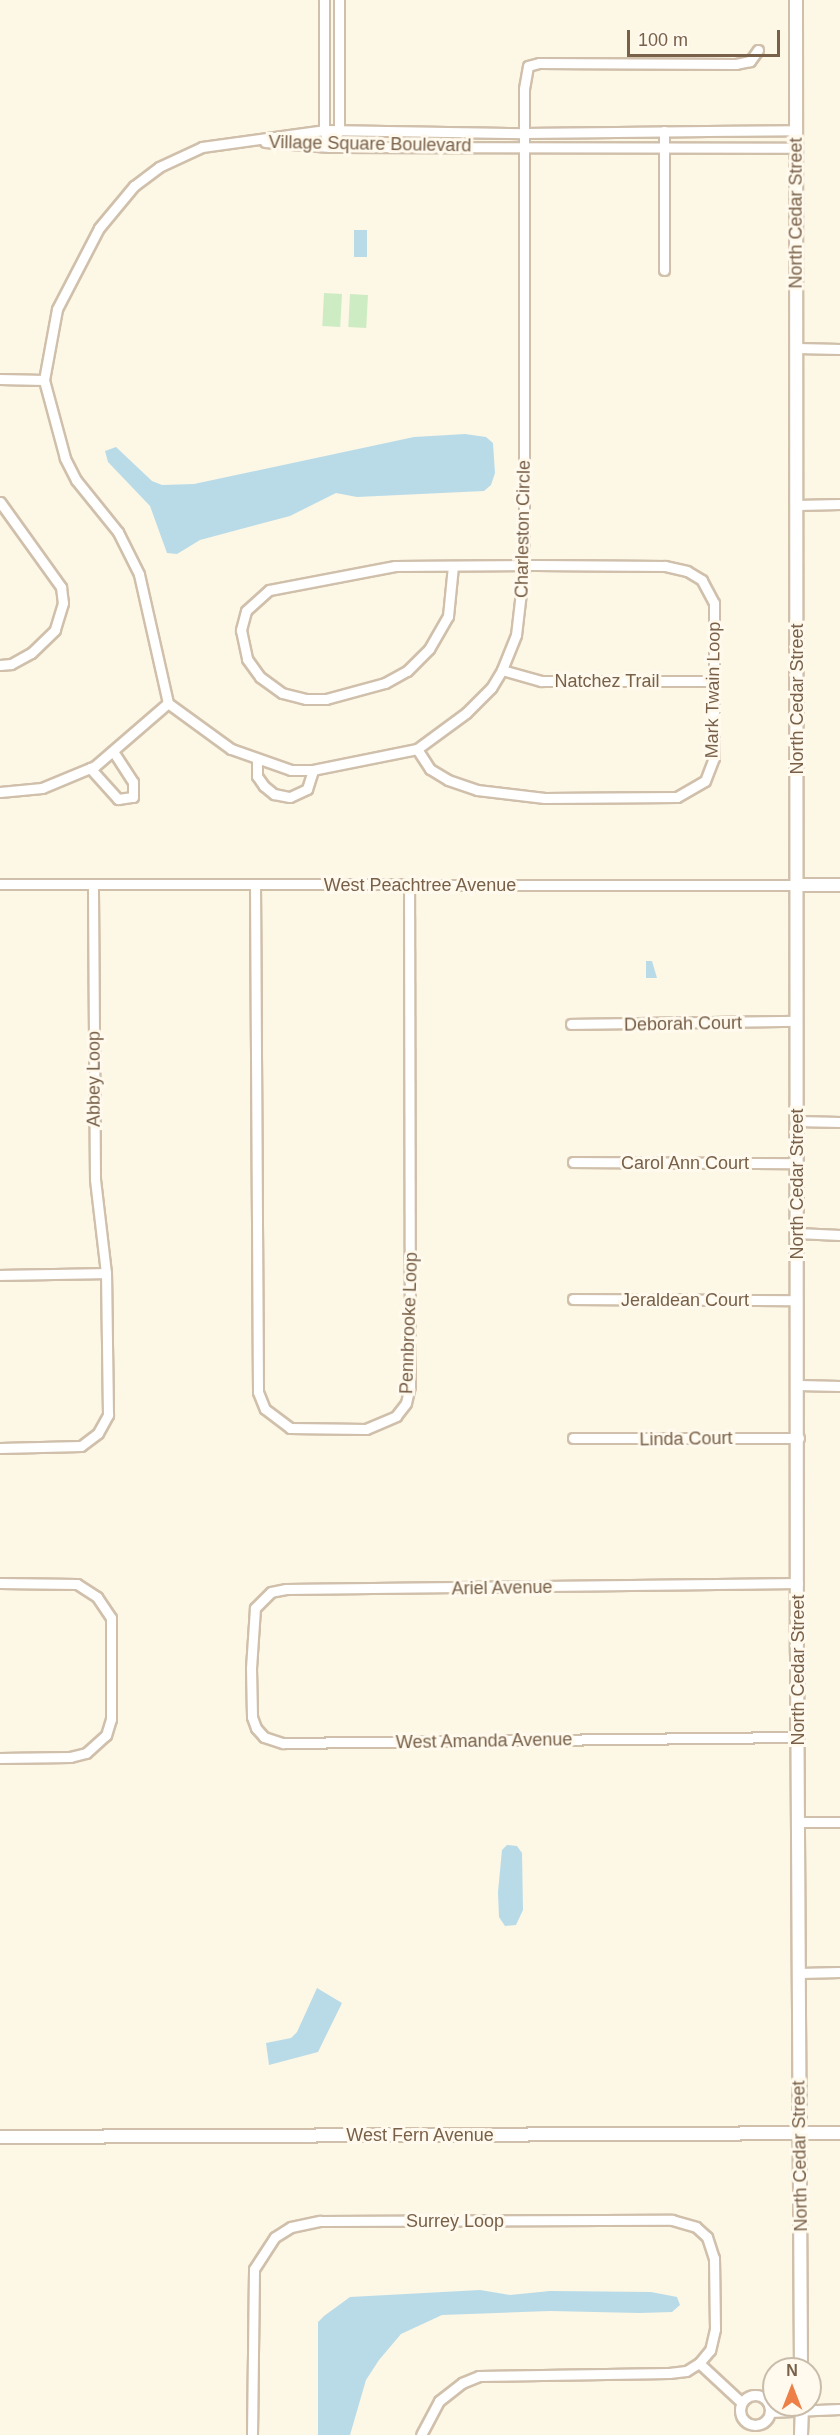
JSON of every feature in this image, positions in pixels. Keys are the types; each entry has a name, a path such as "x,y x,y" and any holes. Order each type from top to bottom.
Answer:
{"street":[{"path":"324,0 324,130 330,147"},
{"path":"330,147 339,130 339,0"},
{"name":"North Cedar Street","path":"796,0 797,885 795,1021 799,1438 801,2357"},
{"name":"Charleston Circle","path":"168,703 231,749 291,770 313,770 417,749 466,713 502,670 516,634 524,566 524,89 528,66 539,63 736,64 750,61 758,50"},
{"name":"Village Square Boulevard","path":"245,141 324,130 524,133 796,130"},
{"path":"664,131 664,270"},
{"path":"0,792 42,788 90,768 114,753 168,703 139,573 118,532 72,472 52,417 44,380 57,309 116,203 159,167 181,156 202,147 245,141"},
{"name":"Village Square Boulevard","path":"245,141 330,147 796,148"},
{"path":"797,348 840,349"},
{"path":"0,379 44,380"},
{"path":"0,502 61,587 63,603 55,630 31,653 11,664 0,665"},
{"path":"797,505 840,504"},
{"name":"Mark Twain Loop","path":"417,749 430,769 477,790 545,798 677,797 705,781 711,769 714,603 702,580 687,571 665,566 453,566 395,566 269,590 246,610 241,630 247,659 260,677 282,693 306,699 326,699 384,683 407,671 429,649 448,616 453,566"},
{"name":"Natchez Trail","path":"502,670 541,681 713,681"},
{"path":"90,768 118,799 134,797 134,782 114,753"},
{"path":"257,760 257,776 264,786 274,794 290,797 308,789 313,770"},
{"name":"West Peachtree Avenue","path":"0,884 840,885"},
{"name":"Abbey Loop","path":"0,1448 81,1446 104,1425 108,1406 106,1273 95,1179 93,885"},
{"name":"Pennbrooke Loop","path":"255,885 258,1392 265,1408 290,1428 347,1429 376,1426 396,1416 406,1403 410,1386 409,885"},
{"name":"Deborah Court","path":"571,1024 795,1021"},
{"path":"796,1122 840,1122"},
{"name":"Carol Ann Court","path":"573,1162 796,1163"},
{"path":"797,1233 840,1235"},
{"path":"0,1275 106,1273"},
{"name":"Jeraldean Court","path":"573,1299 797,1300"},
{"path":"798,1384 840,1386"},
{"name":"Linda Court","path":"573,1438 799,1438"},
{"path":"0,1583 77,1584 97,1597 111,1618 111,1719 106,1735 86,1753 70,1757 0,1758"},
{"name":"Ariel Avenue","path":"252,1649 255,1608 271,1592 286,1589 798,1583"},
{"name":"West Amanda Avenue","path":"252,1649 252,1717 264,1737 283,1743 798,1737"},
{"path":"799,1822 840,1822"},
{"path":"799,1973 840,1972"},
{"name":"West Fern Avenue","path":"0,2137 840,2133"},
{"name":"Surrey Loop","path":"252,2435 254,2269 275,2237 310,2222 672,2220 696,2228 707,2237 714,2258 715,2329 710,2350 699,2363"},
{"path":"421,2435 439,2400 462,2383 479,2376 669,2373 686,2371 699,2363 741,2402 741,2417 749,2424 764,2422 767,2417"},
{"path":"741,2402 748,2396 759,2395 762,2397"},
{"path":"822,2408 840,2409"},
{"path":"801,2435 802,2417"}],"green space":[{"path":"324,293 342,294 340,327 322,326"},
{"path":"350,294 368,295 366,328 348,327"}],"water":[{"path":"354,230 367,230 367,257 354,257"},
{"path":"465,434 486,437 493,443 495,473 491,485 484,491 357,497 336,493 290,516 200,540 177,554 167,553 150,506 108,462 105,451 116,447 152,481 162,485 194,484 414,437"},
{"path":"646,961 652,961 657,978 646,978"},
{"path":"507,1845 517,1846 522,1853 523,1910 516,1925 505,1926 499,1917 498,1892 502,1850"},
{"path":"317,1988 342,2003 318,2052 269,2065 266,2043 291,2038 297,2032"},
{"path":"480,2290 510,2295 550,2291 651,2292 677,2297 680,2305 672,2312 550,2311 442,2315 401,2334 379,2360 366,2380 350,2435 318,2435 318,2322 324,2316 350,2297"}]}
